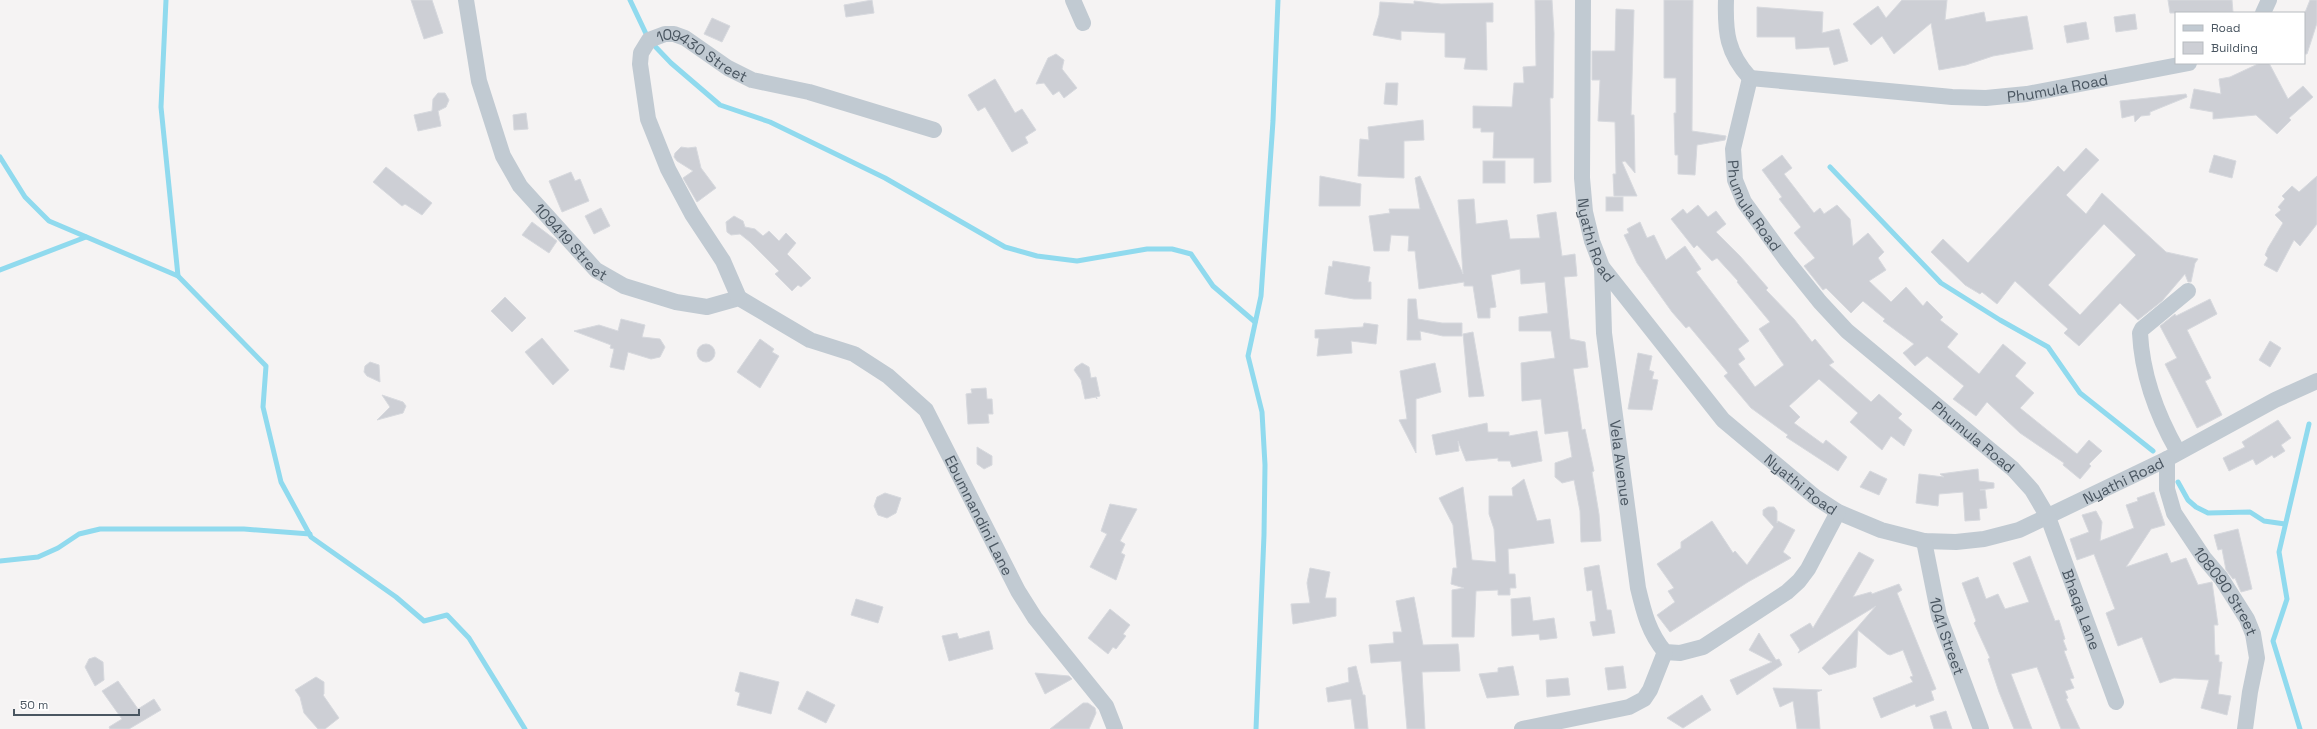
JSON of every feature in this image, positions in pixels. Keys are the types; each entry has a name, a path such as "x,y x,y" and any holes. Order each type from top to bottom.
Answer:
{"street":[{"name":"109419 Street","path":"466,0 479,81 503,156 520,186 596,270 624,286 676,302 707,307 739,298"},
{"path":"1073,0 1083,23"},
{"name":"Nyathi Road","path":"1583,0 1582,178 1585,212 1592,241 1602,267 1722,420 1815,496 1838,512 1881,530 1924,541 1956,542 1984,539 2019,530 2173,456 2275,400 2317,381"},
{"path":"1726,0 1725,26 1730,48 1738,65 1750,78"},
{"path":"2263,12 2269,0"},
{"name":"109430 Street","path":"739,298 723,262 692,214 668,169 648,118 640,64 641,53 649,40 665,34 674,34 685,38 728,68 752,80 809,92 934,130"},
{"name":"Phumula Road","path":"2048,517 2032,490 2013,469 1846,331 1787,261 1744,202 1735,180 1733,150 1750,78 1952,97 1986,98 2027,94 2184,64"},
{"name":"Vela Avenue","path":"1602,267 1604,333 1638,588 1644,617 1654,640 1665,652"},
{"path":"2173,456 2145,371 2140,333 2142,329 2188,291"},
{"name":"Ebumnandini Lane","path":"739,298 810,340 854,354 888,376 926,410 1018,591 1035,618 1106,706 1115,729"},
{"name":"108090 Street","path":"2173,456 2167,488 2174,513 2204,558 2221,578 2247,619 2254,634 2257,658 2250,692 2245,729"},
{"path":"1522,729 1629,707 1644,700 1650,690 1665,652 1680,653 1703,647 1787,592 1799,581 1808,569 1838,512"},
{"name":"Bhaqa Lane","path":"2048,517 2116,702"},
{"name":"1041 Street","path":"1924,541 1939,616 1981,729"}],"building":[{"path":"411,0 432,0 443,33 424,39"},
{"path":"872,0 874,13 846,17 844,5"},
{"path":"1535,0 1552,0 1554,33 1553,98 1550,98 1551,182 1534,183 1534,158 1493,158 1494,132 1481,132 1481,128 1473,128 1473,106 1512,107 1514,83 1524,83 1523,67 1536,66"},
{"path":"1664,0 1693,0 1692,131 1726,136 1725,140 1697,145 1695,175 1678,174 1678,155 1675,155 1674,113 1676,113 1676,78 1664,78"},
{"path":"1902,0 1947,0 1945,20 1984,12 1986,22 2027,16 2033,49 1993,56 1966,65 1939,70 1931,23 1894,54 1882,36 1871,45 1853,24 1878,6 1886,18"},
{"path":"2168,0 2232,0 2233,12 2170,13"},
{"path":"2310,0 2317,0 2317,23 2307,54 2305,54 2305,12"},
{"path":"1414,1 1441,4 1493,3 1493,22 1486,22 1487,70 1464,69 1466,58 1445,57 1445,33 1401,31 1401,40 1373,35 1379,15 1380,2 1414,4"},
{"path":"1757,7 1823,12 1822,33 1839,29 1848,61 1834,65 1829,47 1796,49 1795,37 1757,37"},
{"path":"1616,9 1634,10 1631,115 1634,115 1635,173 1625,161 1622,162 1637,196 1614,196 1613,174 1616,174 1615,122 1598,121 1600,80 1592,80 1592,51 1615,51"},
{"path":"2135,14 2137,29 2116,32 2114,17"},
{"path":"712,18 730,26 722,42 704,34"},
{"path":"2086,22 2089,39 2067,43 2064,26"},
{"path":"1056,54 1064,60 1062,69 1077,88 1064,98 1059,91 1053,95 1044,83 1036,84 1048,58"},
{"path":"2258,64 2270,64 2288,99 2303,86 2313,97 2289,118 2291,120 2277,134 2256,115 2213,119 2213,112 2190,108 2194,89 2221,94 2219,79 2230,77"},
{"path":"995,79 1015,113 1022,109 1036,130 1025,137 1028,143 1012,152 985,107 978,111 968,95"},
{"path":"1386,83 1398,83 1397,105 1384,104"},
{"path":"438,93 445,93 449,100 446,107 438,111 441,126 418,131 414,115 432,111 433,99"},
{"path":"2186,94 2187,97 2150,112 2150,115 2141,116 2135,122 2134,115 2122,118 2120,101"},
{"path":"526,113 528,129 514,130 513,115"},
{"path":"1423,120 1424,140 1404,141 1404,178 1358,176 1360,139 1369,140 1368,127"},
{"path":"681,147 696,147 701,168 716,188 697,202 683,178 693,171 677,161 674,157 675,153"},
{"path":"2086,148 2099,160 2066,195 2086,214 2102,193 2166,252 2198,259 2195,263 2191,282 2188,282 2185,274 2162,301 2138,320 2120,303 2079,346 2064,333 2068,329 2015,281 1997,304 1982,292 1980,294 1965,285 1931,252 1943,239 1968,263 2058,166 2064,172","holes":["2104,224 2136,255 2080,315 2048,285"]},
{"path":"1782,155 1792,168 1784,174 1814,213 1820,208 1824,214 1837,205 1850,219 1853,246 1868,233 1884,252 1878,258 1886,270 1869,281 1891,302 1906,287 1923,306 1927,301 1943,317 1940,320 1958,334 1947,347 1979,374 2003,344 2026,363 2015,376 2034,393 2020,408 2077,454 2089,440 2102,451 2089,464 2091,466 2080,479 2063,465 2064,463 2020,433 1987,402 1976,416 1953,399 1964,386 1927,356 1915,366 1903,353 1914,344 1883,321 1885,319 1863,301 1851,313 1826,288 1823,290 1804,266 1815,258 1794,233 1801,227 1779,199 1782,197 1762,170"},
{"path":"2214,155 2236,161 2232,178 2209,172"},
{"path":"1483,161 1505,161 1505,183 1483,183"},
{"path":"386,167 432,203 422,215 405,204 402,206 373,182"},
{"path":"571,172 575,181 580,179 589,201 562,212 549,181"},
{"path":"1320,176 1361,184 1360,206 1319,206"},
{"path":"1420,176 1463,274 1458,200 1474,199 1476,224 1507,220 1510,239 1540,238 1537,215 1556,212 1562,256 1575,254 1577,276 1564,277 1570,339 1585,342 1588,367 1573,369 1582,430 1585,429 1594,471 1592,472 1599,514 1601,541 1581,542 1580,511 1574,480 1562,483 1555,477 1555,463 1572,457 1568,431 1545,434 1541,399 1522,401 1521,363 1555,358 1551,331 1519,331 1519,317 1548,313 1545,282 1521,284 1520,269 1491,275 1496,307 1490,308 1490,318 1478,318 1473,286 1464,286 1464,282 1419,289 1415,251 1408,251 1409,236 1391,235 1389,251 1374,251 1369,216 1390,213 1389,209 1420,209 1415,178"},
{"path":"2317,176 2317,224 2300,246 2294,240 2277,272 2264,265 2268,258 2265,255 2268,248 2283,223 2275,215 2281,210 2278,207 2285,199 2282,196 2292,186 2299,192"},
{"path":"1606,197 1623,197 1623,211 1606,211"},
{"path":"1698,205 1708,217 1716,211 1726,224 1716,232 1740,256 1768,288 1766,290 1794,319 1812,342 1815,339 1834,362 1829,365 1871,402 1879,394 1902,414 1898,418 1912,430 1904,446 1891,436 1882,450 1850,422 1858,413 1819,379 1789,406 1800,417 1794,423 1823,444 1826,440 1847,457 1838,471 1786,437 1788,435 1751,408 1724,376 1728,373 1689,326 1686,328 1672,312 1637,263 1624,235 1629,233 1627,229 1640,222 1647,238 1654,235 1666,260 1685,246 1701,269 1696,272 1749,341 1738,349 1745,359 1738,364 1755,387 1784,365 1759,329 1770,322 1737,282 1738,281 1717,258 1712,261 1697,245 1694,248 1671,219 1683,209 1687,214"},
{"path":"601,208 610,226 594,234 585,216"},
{"path":"734,216 743,221 745,227 755,229 763,236 769,231 779,241 786,233 796,243 787,254 811,278 801,287 798,285 792,291 775,274 779,271 750,242 740,234 731,235 727,232 726,222"},
{"path":"532,222 557,241 549,253 522,235"},
{"path":"1333,261 1370,267 1368,282 1371,282 1371,299 1354,299 1325,294 1329,266 1332,267"},
{"path":"505,297 526,318 512,332 491,311"},
{"path":"1408,299 1416,299 1418,319 1442,323 1462,323 1462,336 1443,336 1420,331 1421,340 1407,340"},
{"path":"2210,299 2217,314 2187,330 2211,378 2205,381 2222,415 2197,428 2165,364 2177,358 2160,326 2175,314 2176,316"},
{"path":"621,319 645,325 642,337 660,339 665,347 660,357 651,359 628,352 624,370 610,367 614,349 610,348 611,345 574,331 599,325 618,331"},
{"path":"1364,323 1378,325 1376,344 1351,341 1352,353 1317,356 1319,338 1315,338 1315,330 1363,327"},
{"path":"1473,332 1484,396 1469,397 1463,334"},
{"path":"542,338 569,370 553,385 525,352"},
{"path":"760,339 774,349 772,352 779,356 760,388 737,372"},
{"path":"2270,341 2281,348 2270,367 2259,360"},
{"path":"702,344 710,344 715,349 713,360 710,362 702,362 697,357 697,349"},
{"path":"1638,353 1652,356 1649,370 1654,372 1652,379 1658,380 1652,410 1628,409"},
{"path":"370,362 379,365 380,382 367,376 364,372 365,366"},
{"path":"1082,363 1089,367 1091,378 1096,377 1100,396 1085,399 1081,380 1074,370"},
{"path":"1435,363 1441,392 1416,399 1416,453 1399,420 1407,419 1400,371"},
{"path":"986,388 987,399 992,399 993,414 988,414 989,423 968,424 966,394 972,393 971,389"},
{"path":"382,395 403,402 406,406 403,413 377,420 390,407"},
{"path":"2278,420 2291,438 2281,445 2285,451 2274,458 2272,455 2256,465 2253,459 2229,471 2223,458 2245,447 2242,442"},
{"path":"1487,423 1488,432 1509,432 1509,436 1537,431 1542,461 1512,467 1510,461 1498,461 1498,458 1466,461 1458,441 1459,451 1436,455 1432,435"},
{"path":"977,447 992,456 992,465 984,469 977,464"},
{"path":"1978,469 1979,481 1994,483 1994,488 1980,490 1985,490 1987,508 1979,509 1980,520 1965,521 1963,492 1939,494 1938,506 1916,503 1919,474 1944,477 1940,474"},
{"path":"1870,471 1887,479 1879,495 1860,487"},
{"path":"1524,479 1537,521 1550,519 1554,543 1508,549 1509,574 1515,574 1516,588 1510,588 1510,595 1498,595 1498,590 1476,591 1474,637 1452,637 1452,590 1464,588 1451,584 1453,568 1457,568 1453,525 1439,498 1463,487 1472,560 1496,562 1494,529 1489,514 1489,496 1513,496 1512,488"},
{"path":"2154,492 2165,525 2151,529 2126,567 2167,553 2171,563 2186,558 2198,585 2212,582 2218,625 2214,625 2215,655 2219,655 2219,662 2222,662 2218,694 2231,696 2227,715 2201,708 2209,680 2174,678 2160,683 2142,637 2118,646 2106,613 2115,609 2094,554 2077,560 2070,539 2089,532 2082,515 2096,511 2102,522 2100,541 2134,528 2126,505 2138,501 2137,498"},
{"path":"885,493 901,498 896,513 887,518 878,515 874,506 877,497"},
{"path":"1110,504 1137,509 1120,541 1125,544 1121,553 1125,555 1116,580 1090,567 1107,534 1101,531"},
{"path":"1768,507 1774,507 1777,511 1777,523 1778,521 1795,530 1783,552 1791,558 1748,582 1670,632 1657,615 1675,602 1668,591 1674,588 1657,564 1681,548 1681,542 1712,521 1733,553 1735,551 1747,565 1774,527 1763,515 1763,510"},
{"path":"2238,529 2252,589 2241,592 2235,578 2233,579 2226,570 2222,549 2218,550 2214,535"},
{"path":"1859,552 1874,560 1853,597 1871,592 1872,594 1899,584 1902,590 1897,593 1936,689 1931,691 1934,700 1916,707 1915,704 1881,718 1873,698 1913,682 1910,677 1913,676 1903,650 1890,655 1887,654 1858,630 1856,667 1829,675 1822,668 1876,606 1798,653 1800,650 1790,635 1810,623 1813,628"},
{"path":"2030,556 2055,621 2059,620 2065,639 2063,640 2067,650 2064,651 2074,678 2070,679 2074,688 2065,691 2068,698 2066,699 2080,729 2061,729 2037,667 2011,674 2032,729 2014,729 1999,692 1988,659 1990,658 1974,623 1976,621 1962,583 1978,577 1986,599 1998,594 2005,609 2029,602 2013,563"},
{"path":"1599,565 1607,610 1611,610 1615,633 1593,636 1590,622 1596,621 1592,590 1587,591 1584,568"},
{"path":"1310,568 1330,572 1325,598 1336,598 1336,616 1293,624 1291,604 1310,603 1307,583"},
{"path":"1414,597 1423,645 1458,644 1459,653 1460,671 1422,672 1425,729 1407,729 1401,661 1371,663 1369,645 1394,643 1393,632 1402,632 1396,601"},
{"path":"1530,597 1533,621 1554,618 1557,638 1540,640 1539,634 1512,636 1511,599"},
{"path":"856,599 883,607 878,623 851,615"},
{"path":"1110,609 1130,625 1123,634 1126,636 1116,649 1113,647 1108,654 1088,638"},
{"path":"989,631 993,649 949,661 942,636 957,633 959,639"},
{"path":"1759,633 1776,660 1779,659 1782,665 1737,695 1730,680 1772,662 1749,650"},
{"path":"95,657 103,662 104,680 95,686 85,667 89,659"},
{"path":"1356,666 1363,695 1365,695 1368,729 1355,729 1351,699 1328,702 1326,688 1349,682 1348,668"},
{"path":"1513,666 1519,695 1487,698 1479,674 1498,672 1498,668"},
{"path":"1623,666 1626,688 1608,690 1605,668"},
{"path":"740,672 779,682 771,714 737,705 740,693 735,691"},
{"path":"1035,673 1069,676 1072,679 1045,694"},
{"path":"316,677 324,682 323,695 339,718 325,729 318,729 304,713 300,697 295,690"},
{"path":"1568,678 1570,695 1547,697 1546,680"},
{"path":"118,681 138,709 154,699 161,710 129,729 110,729 109,727 122,719 102,691"},
{"path":"1773,688 1822,690 1817,692 1820,729 1797,729 1793,701 1780,707"},
{"path":"807,691 835,705 826,723 798,709"},
{"path":"1702,695 1711,710 1683,728 1667,718"},
{"path":"1083,703 1088,703 1095,708 1096,713 1089,729 1050,729"},
{"path":"1946,711 1952,729 1934,729 1930,716"}],"waterway":[{"path":"166,0 161,107 178,276"},
{"path":"630,0 649,40 671,63 720,105 770,122 885,178 1005,247 1037,256 1077,261 1147,249 1172,249 1191,254 1213,286 1255,322"},
{"path":"1256,729 1264,535 1265,465 1262,412 1248,356 1261,296 1273,121 1278,0"},
{"path":"0,157 25,197 49,221 178,276 266,366 263,407 281,482 311,537 396,597 424,621 447,615 469,638 525,729"},
{"path":"1830,167 1941,283 2000,320 2048,347 2080,393 2153,451"},
{"path":"0,270 86,237"},
{"path":"2300,729 2273,641 2287,599 2279,552 2309,424"},
{"path":"2178,482 2188,500 2196,507 2208,513 2250,512 2264,521 2285,524"},
{"path":"0,561 38,557 58,548 79,534 100,529 244,529 310,534"}]}
